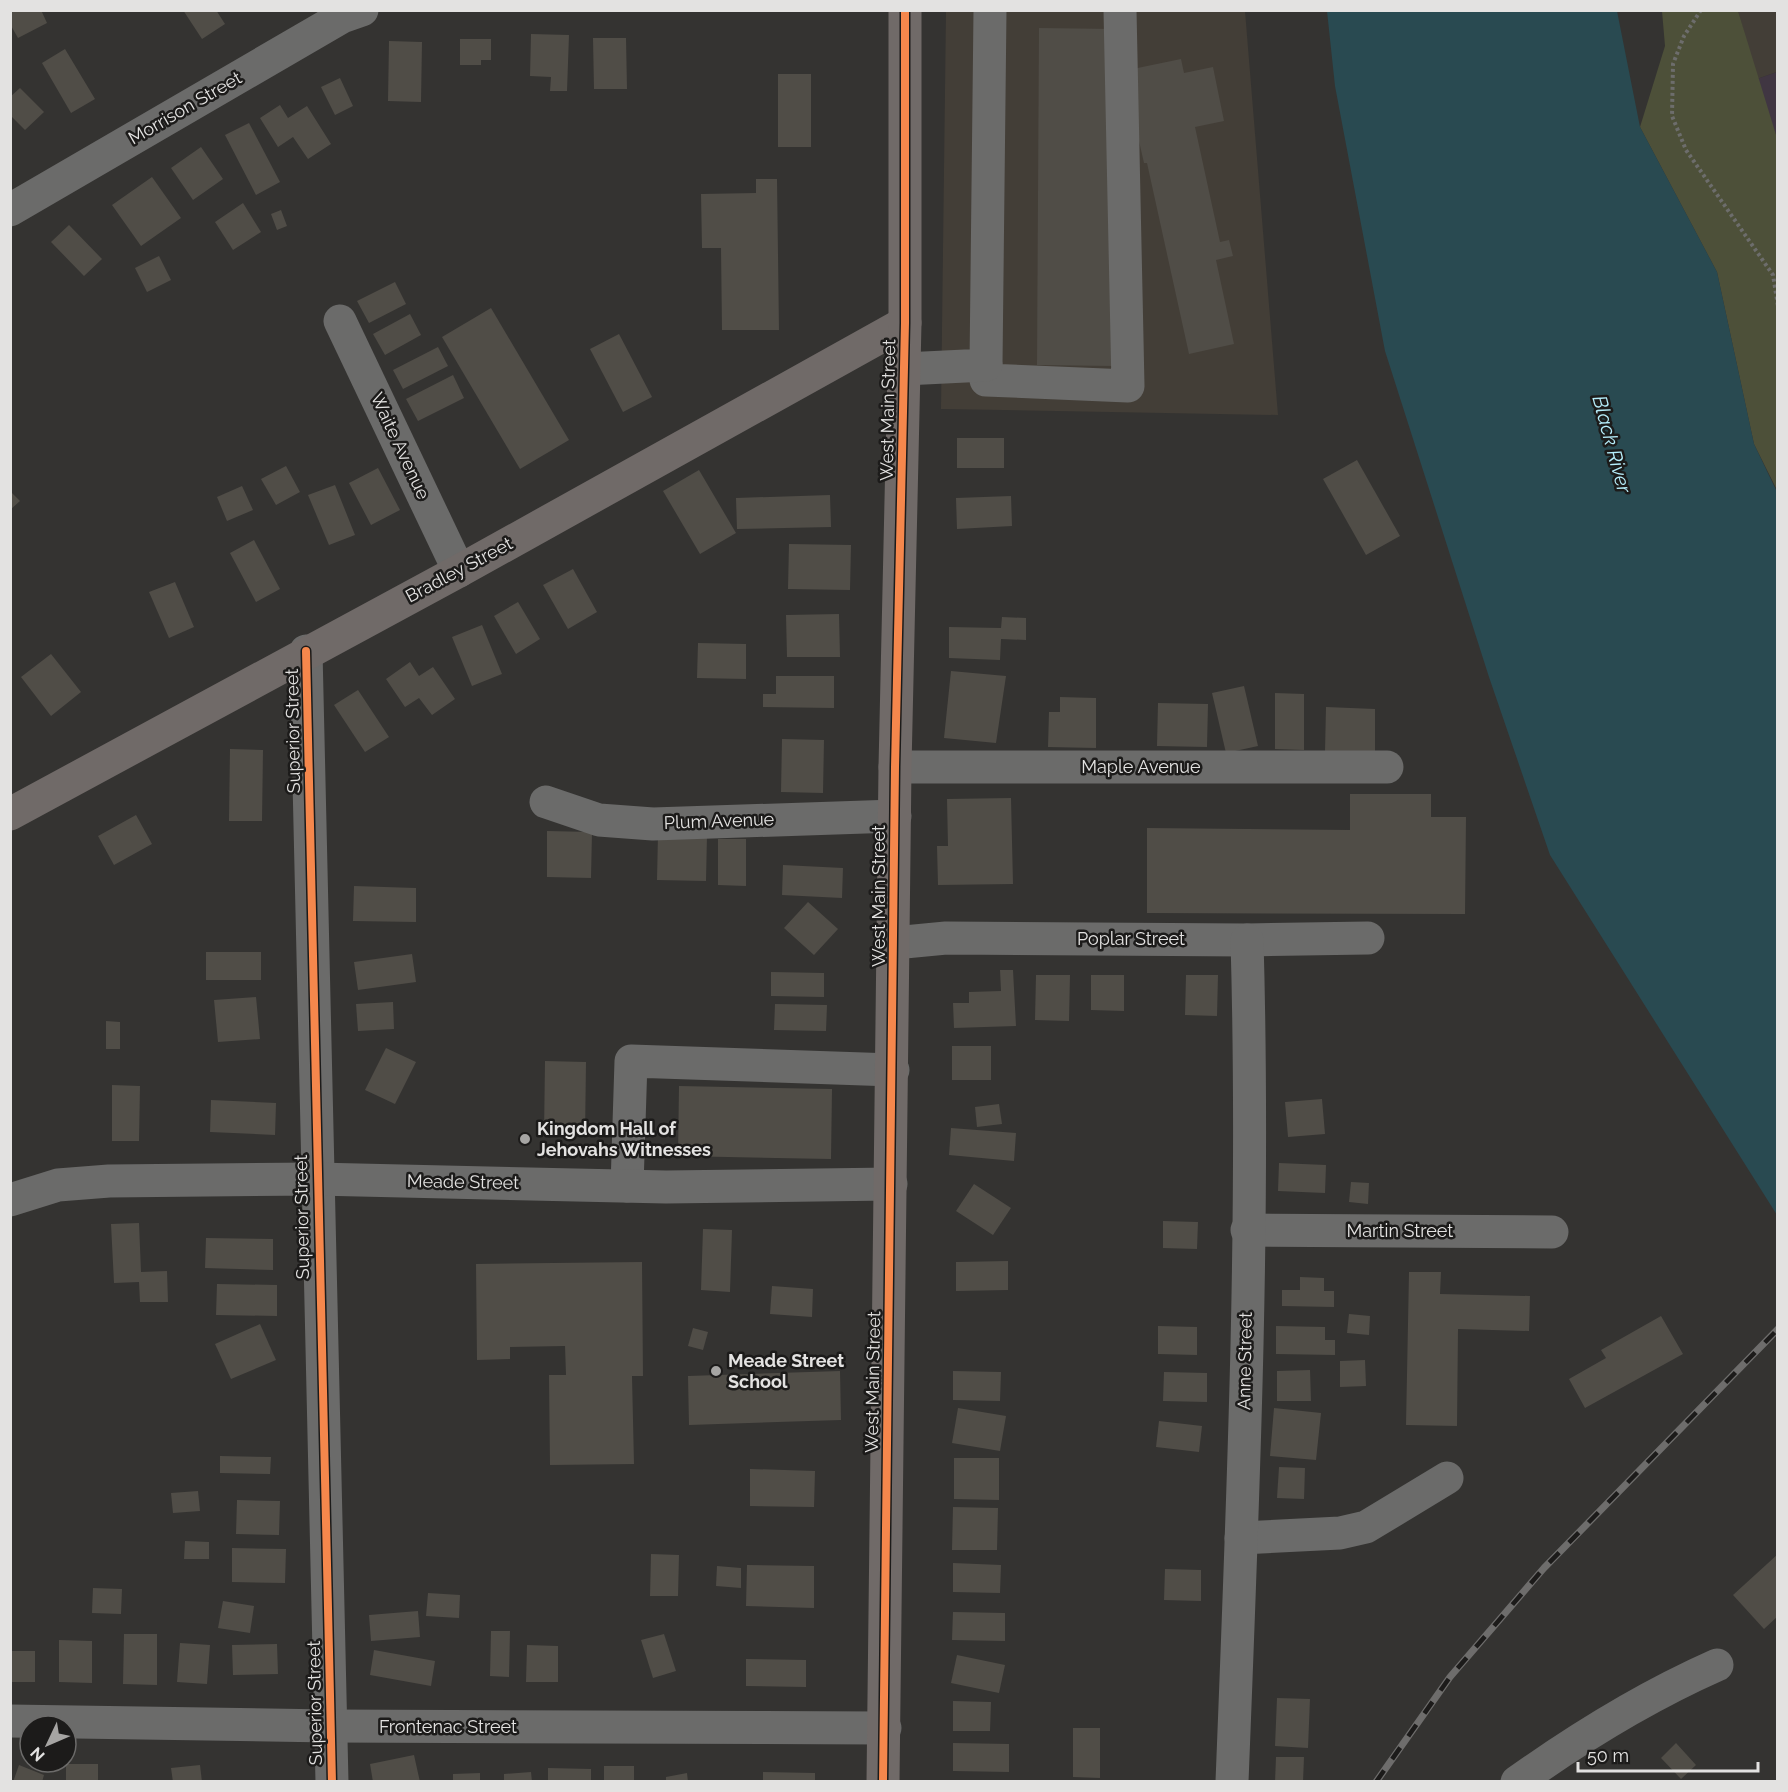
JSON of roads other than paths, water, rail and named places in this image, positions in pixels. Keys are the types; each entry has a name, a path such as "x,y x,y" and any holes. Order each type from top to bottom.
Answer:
{"main road":[{"name":"West Main Street","path":"883,1782 895,767 905,323 905,10"},
{"name":"Bradley Street","path":"11,812 306,651 459,571 905,323"}],"street":[{"name":"Morrison Street","path":"10,210 342,17 362,10"},
{"path":"990,10 986,380 1128,386 1120,10"},
{"name":"Waite Avenue","path":"340,321 459,571"},
{"path":"904,369 986,365"},
{"name":"Superior Street","path":"306,651 316,1179 332,1782"},
{"name":"Maple Avenue","path":"895,767 1388,767"},
{"name":"Plum Avenue","path":"546,802 599,820 653,824 895,816"},
{"name":"Poplar Street","path":"894,943 946,938 1247,940 1368,938"},
{"name":"Anne Street","path":"1232,1782 1241,1538 1247,1230 1247,940"},
{"path":"627,1186 631,1061 893,1070"},
{"name":"Meade Street","path":"23,1196 58,1185 109,1181 316,1179 627,1186 891,1184"},
{"name":"Martin Street","path":"1247,1230 1552,1232"},
{"path":"1241,1538 1340,1533 1366,1527 1447,1478"},
{"path":"1517,1782 1549,1759 1670,1686 1717,1665"},
{"name":"Frontenac Street","path":"10,1721 330,1726 885,1728"}],"water":[{"name":"Black River","path":"1327,11 1617,11 1640,127 1717,272 1754,444 1777,492 1777,1215 1550,855 1489,677 1385,351 1335,86"}],"railway":[{"path":"1376,1782 1450,1677 1544,1568 1778,1329"}],"place":[{"name":"Kingdom Hall of Jehovahs Witnesses","path":"525,1139"},
{"name":"Meade Street School","path":"716,1371"}]}
